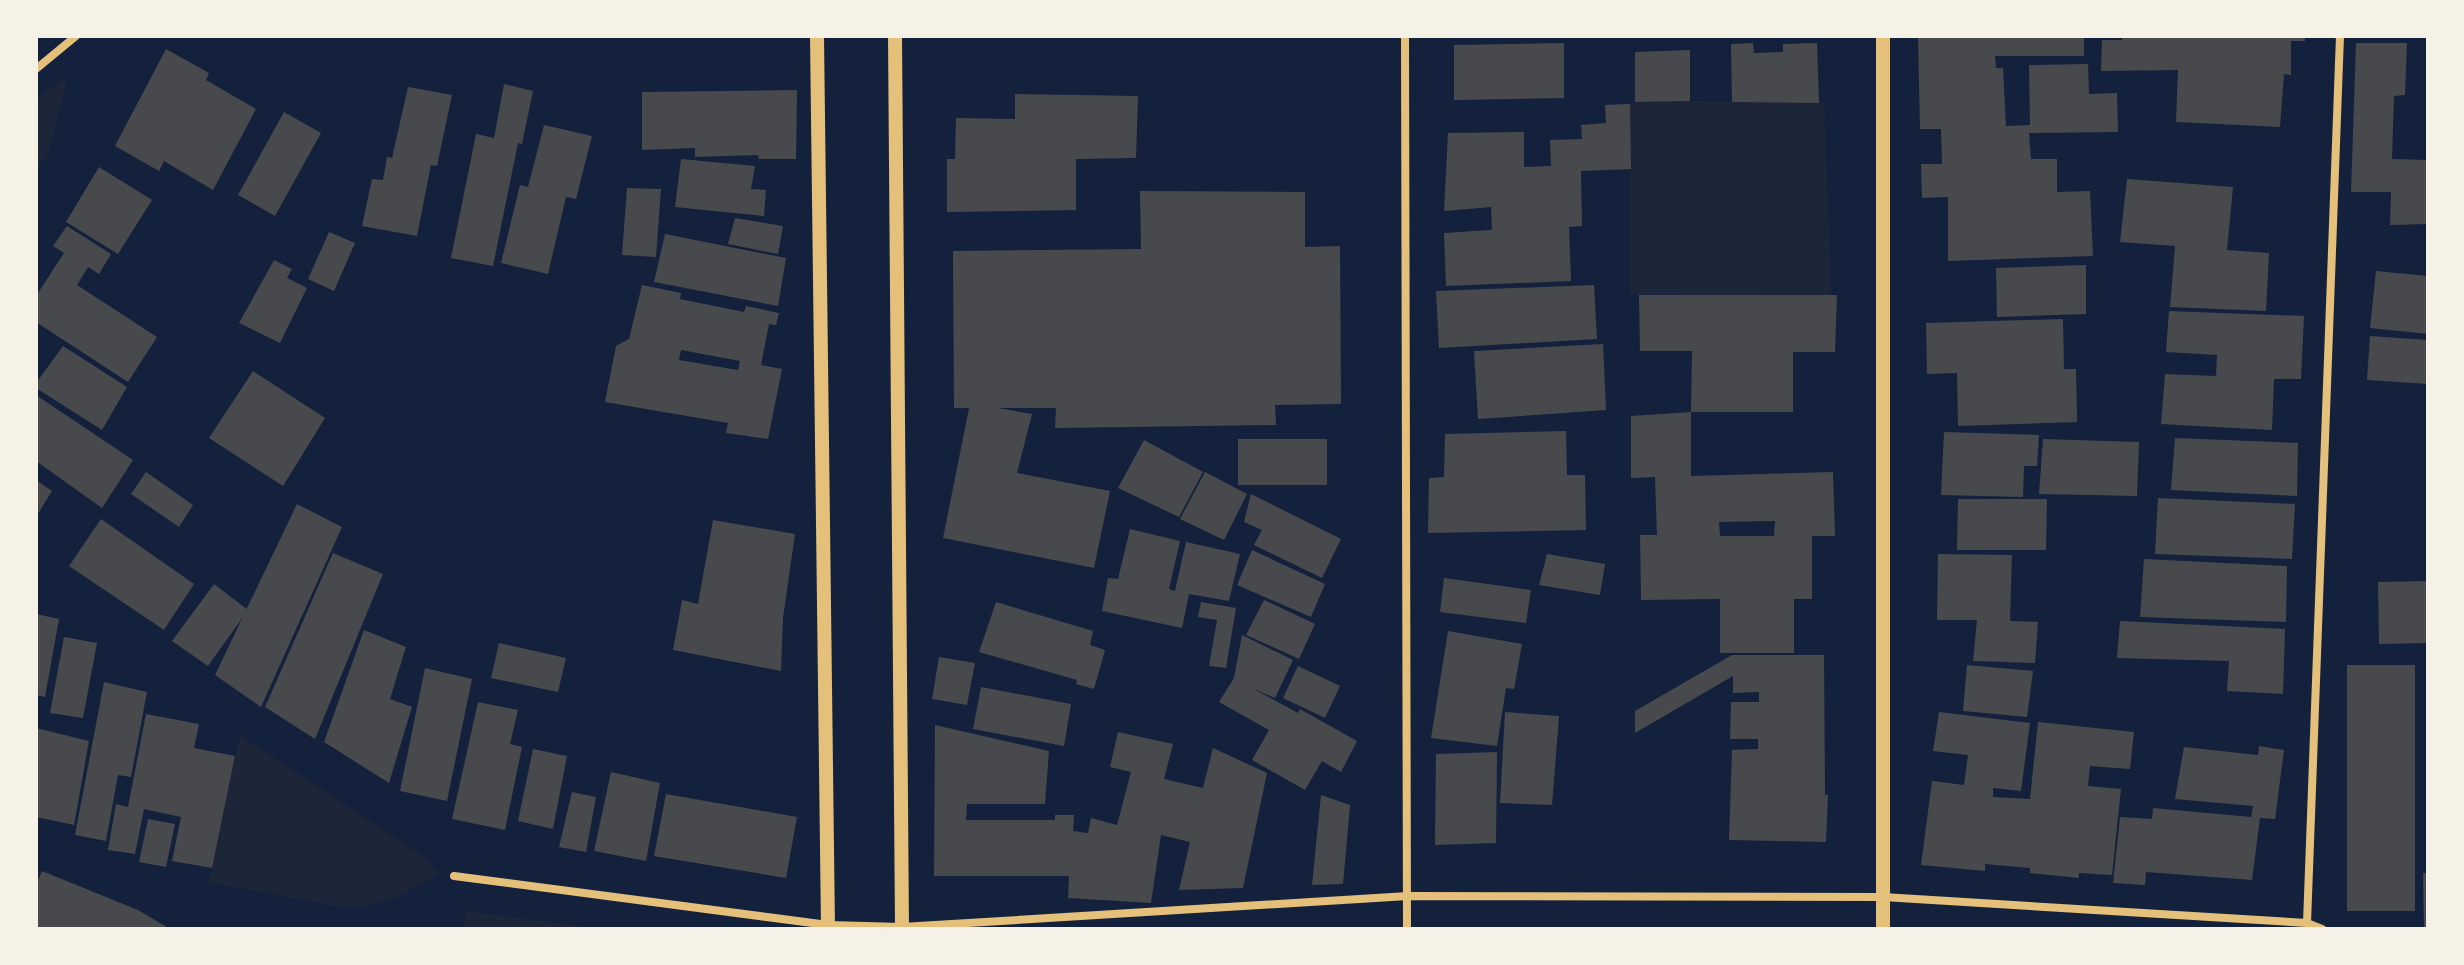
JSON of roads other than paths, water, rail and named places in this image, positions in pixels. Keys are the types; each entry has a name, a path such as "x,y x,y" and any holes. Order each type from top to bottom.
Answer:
{"street":[{"path":"36,69 76,36"},
{"path":"817,36 828,927"},
{"path":"895,36 902,928"},
{"path":"1405,36 1407,929"},
{"path":"1883,36 1883,929"},
{"path":"2307,923 2340,36"},
{"path":"454,876 828,927 902,928 1408,896 1883,897 2307,923 2322,929"}]}
